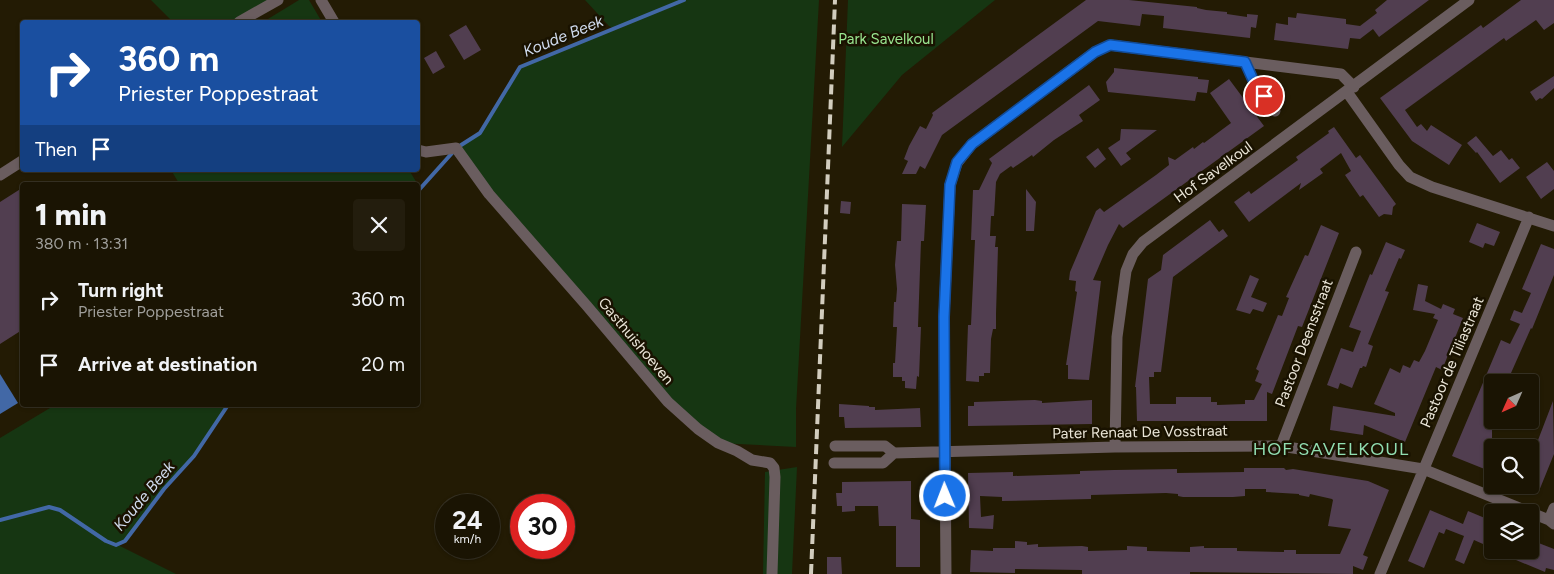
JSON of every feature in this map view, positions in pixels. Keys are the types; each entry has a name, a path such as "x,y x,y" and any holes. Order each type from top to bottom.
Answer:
{"street":[{"path":"243,20 278,0"},
{"path":"320,0 333,20"},
{"name":"Hof Savelkoul","path":"1115,447 1117,337 1126,271 1133,254 1143,242 1469,0"},
{"path":"946,574 944,317 950,185 957,162 972,144 1095,52 1110,45 1341,74 1394,157 1410,177 1432,187 1554,226"},
{"path":"1245,62 1254,82 1275,111"},
{"name":"Gasthuishoeven","path":"420,150 426,152 456,148 489,194 668,402 698,429 718,443 752,460 770,463 774,468 775,477 772,574"},
{"path":"0,175 20,162"},
{"name":"Pastoor de Tiliastraat","path":"1380,574 1528,217"},
{"name":"Pastoor Deensstraat","path":"1281,446 1356,252"},
{"name":"Pater Renaat De Vosstraat","path":"835,446 885,446 894,453"},
{"name":"Pater Renaat De Vosstraat","path":"834,463 883,463 894,453 944,451 1281,446 1423,469 1552,522"},
{"path":"1552,522 1554,508"}],"green space":[{"path":"151,0 279,0 245,20 171,20"},
{"path":"299,0 309,0 321,20 266,20"},
{"path":"585,0 819,0 796,409 796,447 718,443 698,429 456,148 480,133 520,67 613,28"},
{"name":"Park Savelkoul","path":"848,0 995,0 902,75 842,147"},
{"path":"172,172 410,172 416,182 178,182"},
{"path":"52,407 227,407 194,456 164,489 125,541 116,544 176,574 0,574 0,438"},
{"path":"797,467 792,574 763,574 765,472"}],"water":[{"path":"0,374 18,403 0,414"}],"building":[{"path":"1086,0 1129,0 1197,7 1247,17 1247,14 1258,15 1256,28 1251,27 1250,38 1163,28 1164,16 1142,14 1140,26 1098,21 942,135 925,169 920,166 916,174 902,174 908,161 904,159 909,146 920,126 926,129 933,115 932,113"},
{"path":"1387,0 1429,0 1379,37 1373,29 1360,39 1350,38 1348,49 1274,40 1276,23 1288,25 1288,17 1296,18 1297,13 1346,19 1346,24 1360,26 1377,13 1375,10"},
{"path":"1521,0 1554,0 1554,23 1544,30 1536,20 1506,41 1504,38 1405,110 1417,127 1421,124 1427,131 1431,125 1462,145 1449,165 1412,141 1380,98 1481,25 1483,28"},
{"path":"466,25 481,50 464,60 449,35"},
{"path":"436,51 445,67 433,74 424,58"},
{"path":"1114,68 1198,77 1198,79 1209,80 1207,93 1197,92 1195,101 1108,92 1106,82 1114,72"},
{"path":"1554,76 1554,88 1542,99 1540,98 1536,101 1530,92"},
{"path":"1229,79 1264,126 1123,228 1119,224 1093,280 1101,281 1089,380 1068,379 1068,365 1066,365 1077,292 1075,291 1076,281 1069,280 1070,272 1096,211 1100,208 1104,212 1156,175 1169,165 1168,157 1175,160 1193,147 1194,149 1204,143 1231,123 1210,93"},
{"path":"1089,85 1100,100 1079,115 1083,121 1054,140 1033,157 1032,155 1013,168 1011,166 1000,174 996,182 994,216 991,216 990,236 996,236 995,247 998,247 996,329 993,329 991,339 990,373 984,373 984,376 979,376 979,382 966,381 968,325 971,325 975,240 971,240 973,190 979,190 992,163 989,159"},
{"path":"1334,127 1356,158 1360,155 1396,204 1393,207 1392,215 1384,214 1379,217 1363,195 1360,197 1345,175 1351,171 1341,153 1320,169 1323,173 1299,190 1301,183 1249,222 1234,202 1249,191 1251,194 1298,160 1296,157 1329,133 1328,131"},
{"path":"1121,129 1157,130 1126,153 1131,159 1121,166 1108,148 1120,140"},
{"path":"1476,136 1493,156 1501,150 1509,160 1512,158 1520,168 1500,183 1477,152 1467,143"},
{"path":"1098,148 1106,159 1095,168 1086,157"},
{"path":"1547,162 1554,171 1554,189 1541,199 1526,177"},
{"path":"20,189 20,331 0,344 0,202"},
{"path":"1026,189 1036,202 1034,231 1026,231"},
{"path":"841,201 851,202 850,214 840,213"},
{"path":"902,204 926,205 924,241 921,241 918,327 921,327 919,377 917,376 916,389 905,388 905,381 902,381 902,377 893,377 897,327 893,327 894,302 896,302 897,289 895,265 897,241 901,241"},
{"path":"1210,220 1219,232 1223,229 1228,236 1173,277 1161,372 1154,372 1154,377 1149,377 1150,404 1176,404 1176,397 1211,397 1211,402 1217,402 1217,405 1245,404 1245,400 1254,400 1262,384 1255,381 1259,371 1256,369 1278,315 1282,316 1289,298 1286,297 1305,255 1308,256 1321,225 1339,233 1302,327 1298,326 1272,394 1267,392 1267,421 1137,421 1135,387 1148,279 1161,270 1163,255"},
{"path":"1477,223 1500,232 1494,246 1485,243 1483,248 1469,242"},
{"path":"1386,242 1405,250 1401,259 1399,258 1385,291 1389,292 1368,344 1373,346 1366,367 1360,368 1352,388 1340,383 1338,389 1327,385 1341,348 1353,352 1361,331 1349,327 1370,274 1372,275"},
{"path":"1541,244 1554,249 1554,275 1532,329 1511,374 1487,374 1501,340 1510,344 1520,324 1510,320 1514,310 1522,313 1531,293 1522,289"},
{"path":"1250,275 1259,279 1251,297 1267,303 1263,312 1253,309 1250,314 1236,310"},
{"path":"1418,284 1428,286 1425,301 1441,309 1443,304 1455,309 1453,314 1463,318 1442,370 1436,367 1405,442 1364,425 1363,435 1330,430 1333,406 1395,416 1395,413 1374,404 1390,368 1400,373 1403,365 1410,368 1414,360 1419,362 1438,320 1433,318 1435,314 1413,310"},
{"path":"1484,380 1484,429 1492,429 1492,439 1484,439 1484,469 1452,456"},
{"path":"1092,400 1092,424 968,426 968,406 974,406 974,402 1042,401 1042,403"},
{"path":"1553,401 1554,454 1539,491 1539,439"},
{"path":"839,404 875,407 875,410 920,408 921,427 845,428 844,417 839,417"},
{"path":"1244,468 1293,469 1368,481 1389,490 1363,555 1368,557 1363,570 1353,566 1353,574 1190,572 1190,574 1082,574 1082,570 1015,569 1015,573 970,572 971,550 993,551 993,548 1015,548 1015,541 1027,542 1027,545 1038,544 1038,547 1082,546 1088,547 1088,551 1127,550 1127,546 1147,547 1147,551 1190,552 1190,547 1204,546 1204,548 1237,548 1237,551 1284,552 1284,550 1296,550 1296,554 1340,554 1351,529 1328,526 1332,499 1310,494 1309,497 1299,494 1266,492 1266,489 1245,489 1245,496 1233,497 1183,497 1178,496 1178,494 1166,493 1091,495 1091,499 1002,501 1002,497 980,496 981,517 994,515 993,529 969,528 968,473 1013,472 1013,476 1080,474 1080,471 1177,469 1177,473 1244,472"},
{"path":"911,481 911,519 920,520 920,567 896,567 896,526 879,526 878,506 855,506 855,511 842,512 842,506 837,506 836,493 842,493 842,482"},
{"path":"1430,510 1463,524 1468,511 1484,518 1484,544 1474,540 1464,564 1455,560 1464,536 1446,529 1444,534 1439,532 1424,568 1408,561"},
{"path":"1539,543 1554,549 1554,570 1546,568 1545,572 1516,560 1539,559"},
{"path":"827,557 841,557 842,574 827,574"}],"waterway":[{"name":"Koude Beek","path":"458,147 480,133 520,67 684,0"},
{"name":"Koude Beek","path":"420,189 453,152"},
{"name":"Koude Beek","path":"0,520 49,507 60,510 106,541 116,545 125,541 164,489 194,456 227,407"}],"railway":[{"path":"811,574 835,0"}],"district":[{"name":"HOF SAVELKOUL","path":"1331,449"}],"route":[{"path":"945,496 944,317 950,185 957,162 972,144 1095,52 1110,45 1245,62 1254,82 1264,96"}]}
